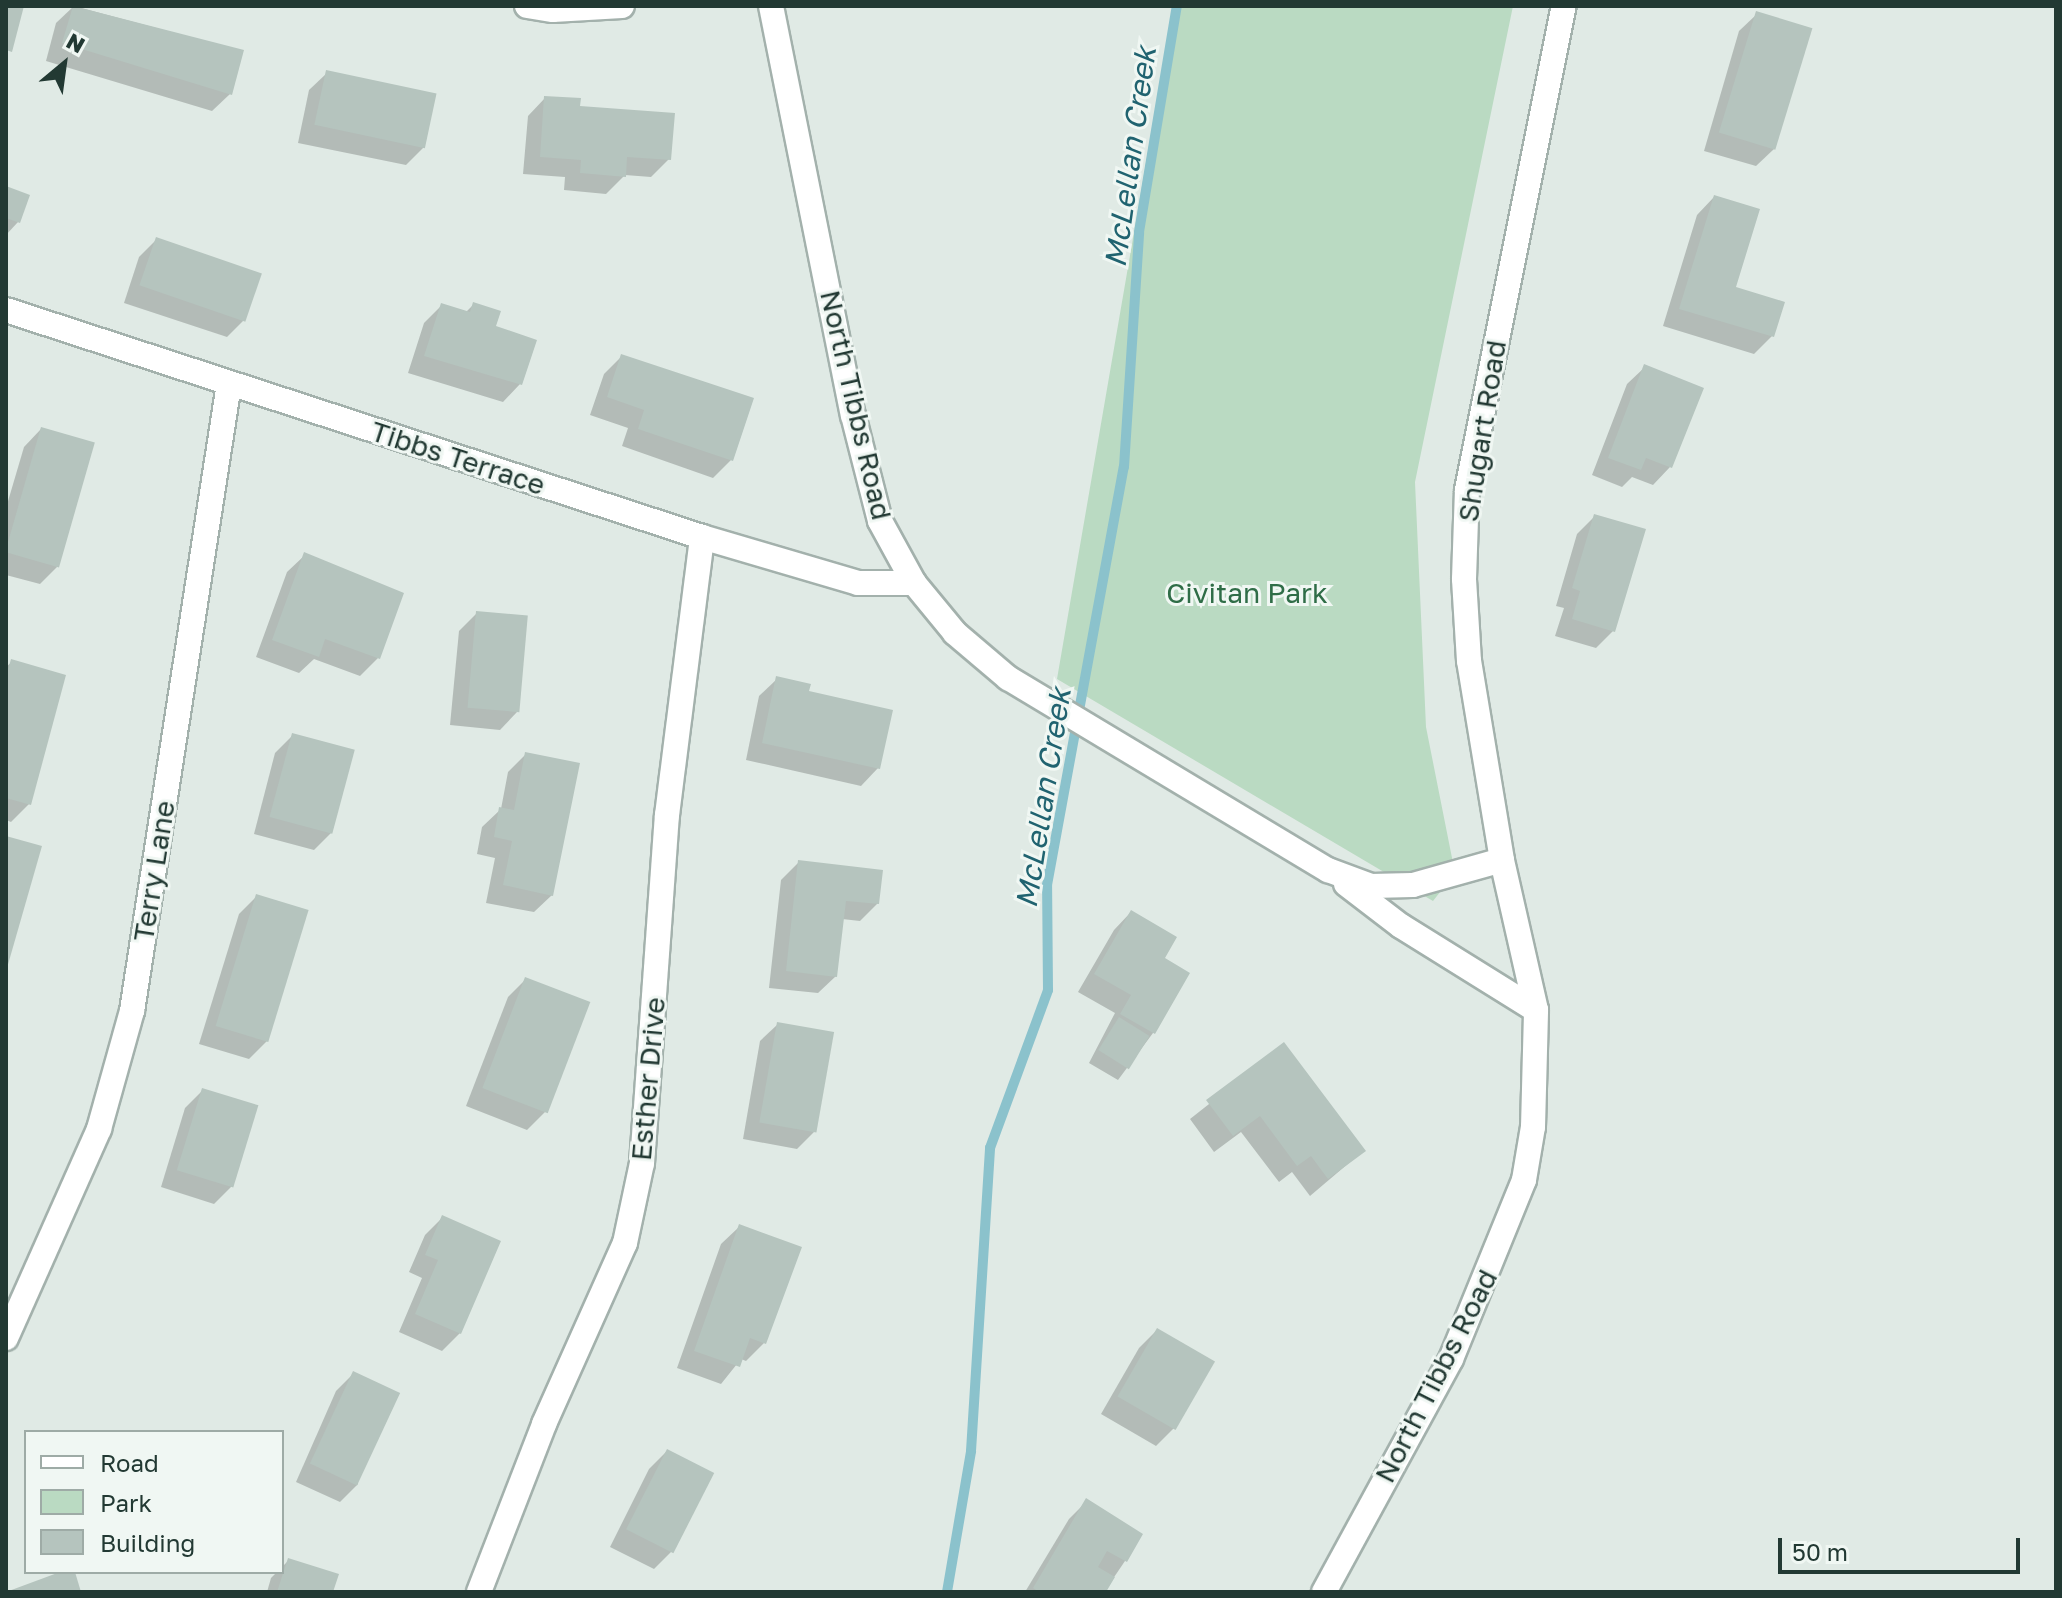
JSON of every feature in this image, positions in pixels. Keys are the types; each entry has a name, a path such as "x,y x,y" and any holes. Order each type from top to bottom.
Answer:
{"street":[{"path":"527,6 553,10 622,6"},
{"name":"North Tibbs Road","path":"771,6 853,415 880,521 914,583 955,633 1008,678 1328,870 1401,926 1536,1010"},
{"name":"Shugart Road","path":"1502,860 1469,661 1464,579 1467,490 1564,6"},
{"name":"Tibbs Terrace","path":"6,310 702,537 858,583 914,583"},
{"name":"Terry Lane","path":"6,1338 99,1129 132,1011 229,384"},
{"name":"Esther Drive","path":"479,1592 544,1424 625,1243 642,1163 667,815 702,537"},
{"name":"North Tibbs Road","path":"1324,1592 1451,1359 1524,1180 1533,1127 1536,1010 1502,860 1413,885 1371,886 1328,870"}],"green space":[{"name":"Civitan Park","path":"1173,6 1513,6 1415,482 1426,727 1455,873 1433,901 1057,679"}],"building":[{"path":"6,6 24,6 12,52 6,50"},
{"path":"73,6 244,50 232,95 62,43"},
{"path":"1756,11 1812,28 1775,150 1719,132"},
{"path":"326,70 437,93 425,148 314,125"},
{"path":"544,96 581,98 580,106 675,113 671,160 627,157 626,177 580,173 581,160 540,157"},
{"path":"6,186 30,195 20,223 6,218"},
{"path":"1714,195 1760,209 1736,287 1785,302 1774,337 1679,309"},
{"path":"156,237 262,273 245,322 139,285"},
{"path":"473,302 501,311 496,326 537,340 522,385 424,356 441,303 470,312"},
{"path":"621,354 754,398 733,461 638,429 644,410 607,397"},
{"path":"1644,364 1704,388 1672,468 1646,458 1641,470 1608,458"},
{"path":"41,427 95,442 59,567 6,552"},
{"path":"1594,514 1646,529 1615,632 1572,619 1580,591 1572,588"},
{"path":"304,552 404,593 380,659 325,639 319,657 272,640"},
{"path":"476,611 528,616 519,712 468,708"},
{"path":"11,659 66,675 31,805 6,798 6,677"},
{"path":"776,676 811,684 809,691 893,710 880,769 762,743"},
{"path":"292,733 355,750 332,834 269,817"},
{"path":"525,752 580,763 553,896 503,885 512,841 494,837 499,807 514,810"},
{"path":"6,836 42,846 7,968 6,968"},
{"path":"798,860 883,870 879,904 846,901 837,977 786,971"},
{"path":"256,894 309,910 268,1042 216,1026"},
{"path":"1131,910 1177,937 1165,958 1190,973 1155,1034 1120,1014 1131,995 1094,974"},
{"path":"525,977 590,1002 548,1113 482,1088"},
{"path":"1119,1017 1150,1036 1129,1069 1098,1050"},
{"path":"777,1022 834,1032 816,1133 759,1122"},
{"path":"1284,1042 1366,1151 1328,1179 1311,1156 1297,1166 1260,1116 1233,1136 1206,1100"},
{"path":"202,1088 258,1105 233,1187 177,1170"},
{"path":"442,1215 501,1241 461,1334 415,1314 438,1260 425,1255"},
{"path":"739,1224 802,1247 766,1344 750,1338 740,1367 694,1351"},
{"path":"1157,1328 1215,1362 1176,1430 1118,1396"},
{"path":"353,1371 400,1393 357,1485 310,1463"},
{"path":"667,1449 714,1473 673,1553 626,1529"},
{"path":"1086,1498 1143,1534 1127,1562 1107,1551 1098,1567 1115,1577 1106,1592 1039,1592 1033,1588"},
{"path":"288,1558 339,1574 333,1592 277,1592"},
{"path":"55,1574 76,1574 81,1592 6,1592"}],"waterway":[{"name":"McLellan Creek","path":"947,1592 971,1451 990,1148 1048,990 1047,885 1124,467 1139,232 1177,6"}]}
